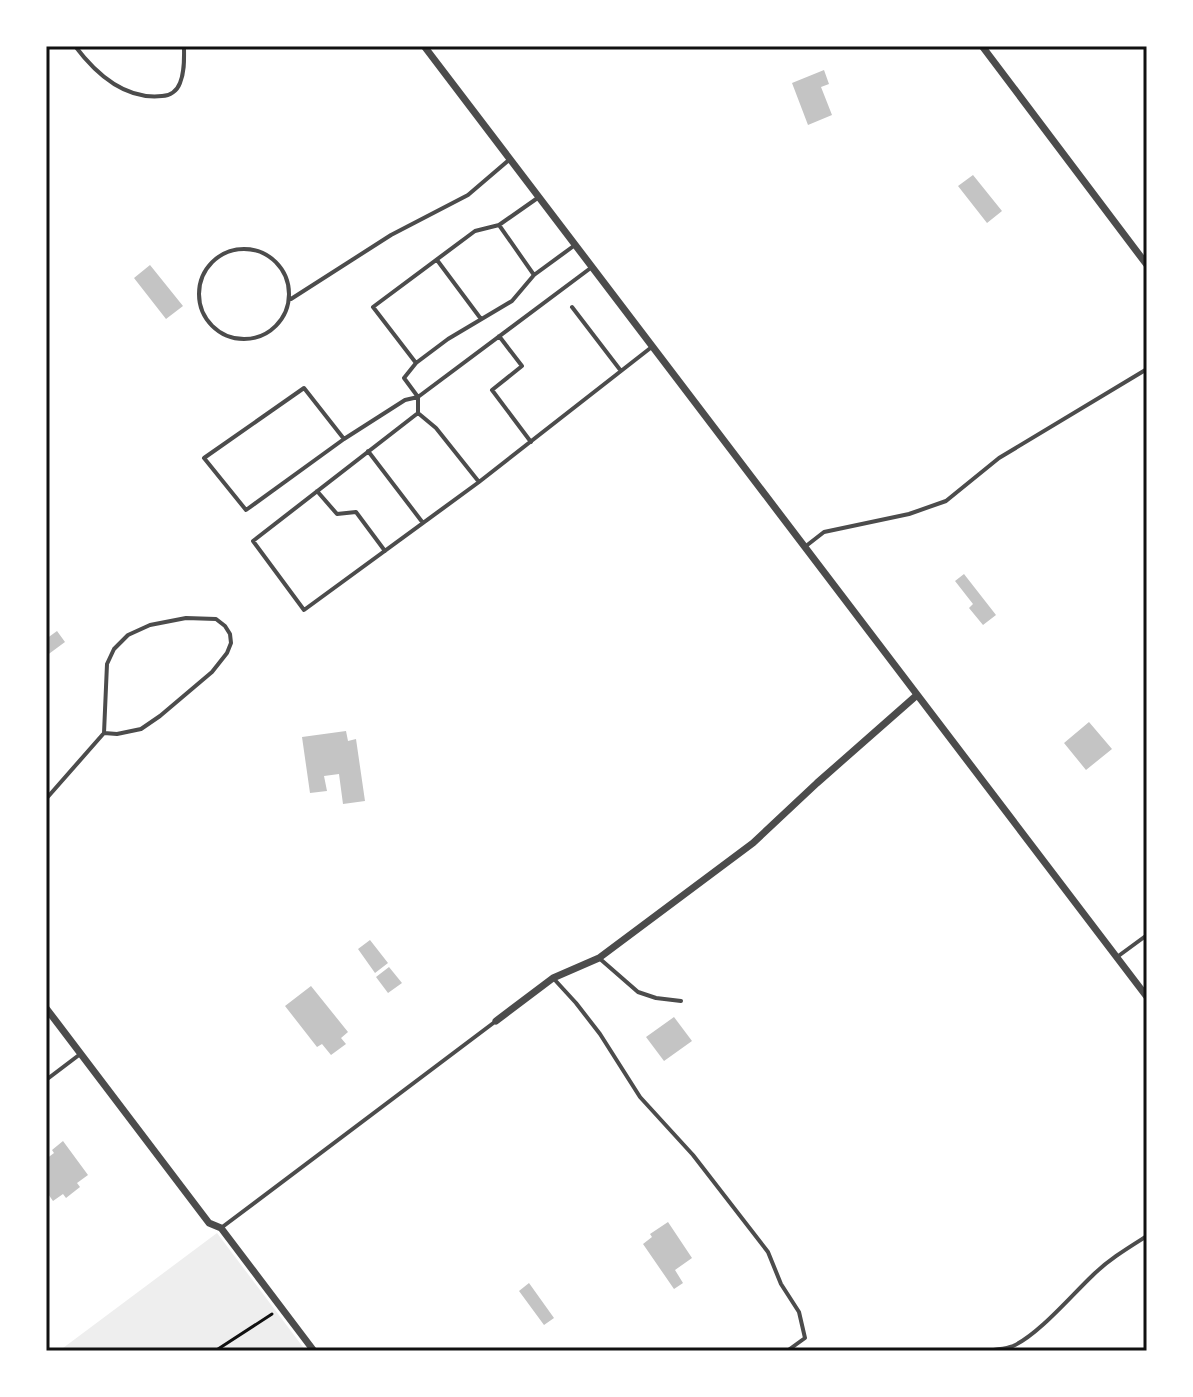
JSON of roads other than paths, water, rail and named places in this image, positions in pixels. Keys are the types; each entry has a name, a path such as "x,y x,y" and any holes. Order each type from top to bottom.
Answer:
{"street":[{"path":"424,46 1147,997"},
{"path":"982,46 1147,265"},
{"path":"496,1021 553,978 599,958 753,843 917,695"},
{"path":"46,1008 209,1223 221,1228 314,1351"}],"lane":[{"path":"75,46 102,76 121,89 148,98 170,96 180,86 184,46"},
{"path":"291,299 287,278 279,264 267,254 252,249 237,249 222,254 210,264 198,292 200,307 217,330 244,340 258,338 282,321 291,299 391,235 468,195 510,159"},
{"path":"416,363 373,307 475,231 499,225 539,197"},
{"path":"499,225 534,275"},
{"path":"418,413 418,397 404,378 416,363 448,339 512,301 534,275 575,245"},
{"path":"436,260 481,319"},
{"path":"344,439 304,388 204,458 246,510 344,439 405,400 418,397 592,267"},
{"path":"572,307 621,371"},
{"path":"499,336 522,366 492,390 531,442"},
{"path":"418,413 253,541 304,610 479,482 653,346"},
{"path":"805,547 824,532 909,514 946,501 999,458 1147,369"},
{"path":"418,413 436,428 479,482"},
{"path":"368,451 423,523"},
{"path":"317,491 337,514 356,512 385,551"},
{"path":"46,799 104,733 107,664 114,649 128,635 150,625 186,618 216,619 225,626 231,643 212,672 141,729 104,733"},
{"path":"1117,957 1147,935"},
{"path":"599,958 638,992 681,1001"},
{"path":"553,978 600,1034 640,1097 693,1155 768,1252 781,1284 799,1312 805,1338 787,1351"},
{"path":"221,1228 496,1021"},
{"path":"46,1080 81,1054"},
{"path":"988,1351 1011,1347 1024,1340 1093,1274 1147,1236"}]}
